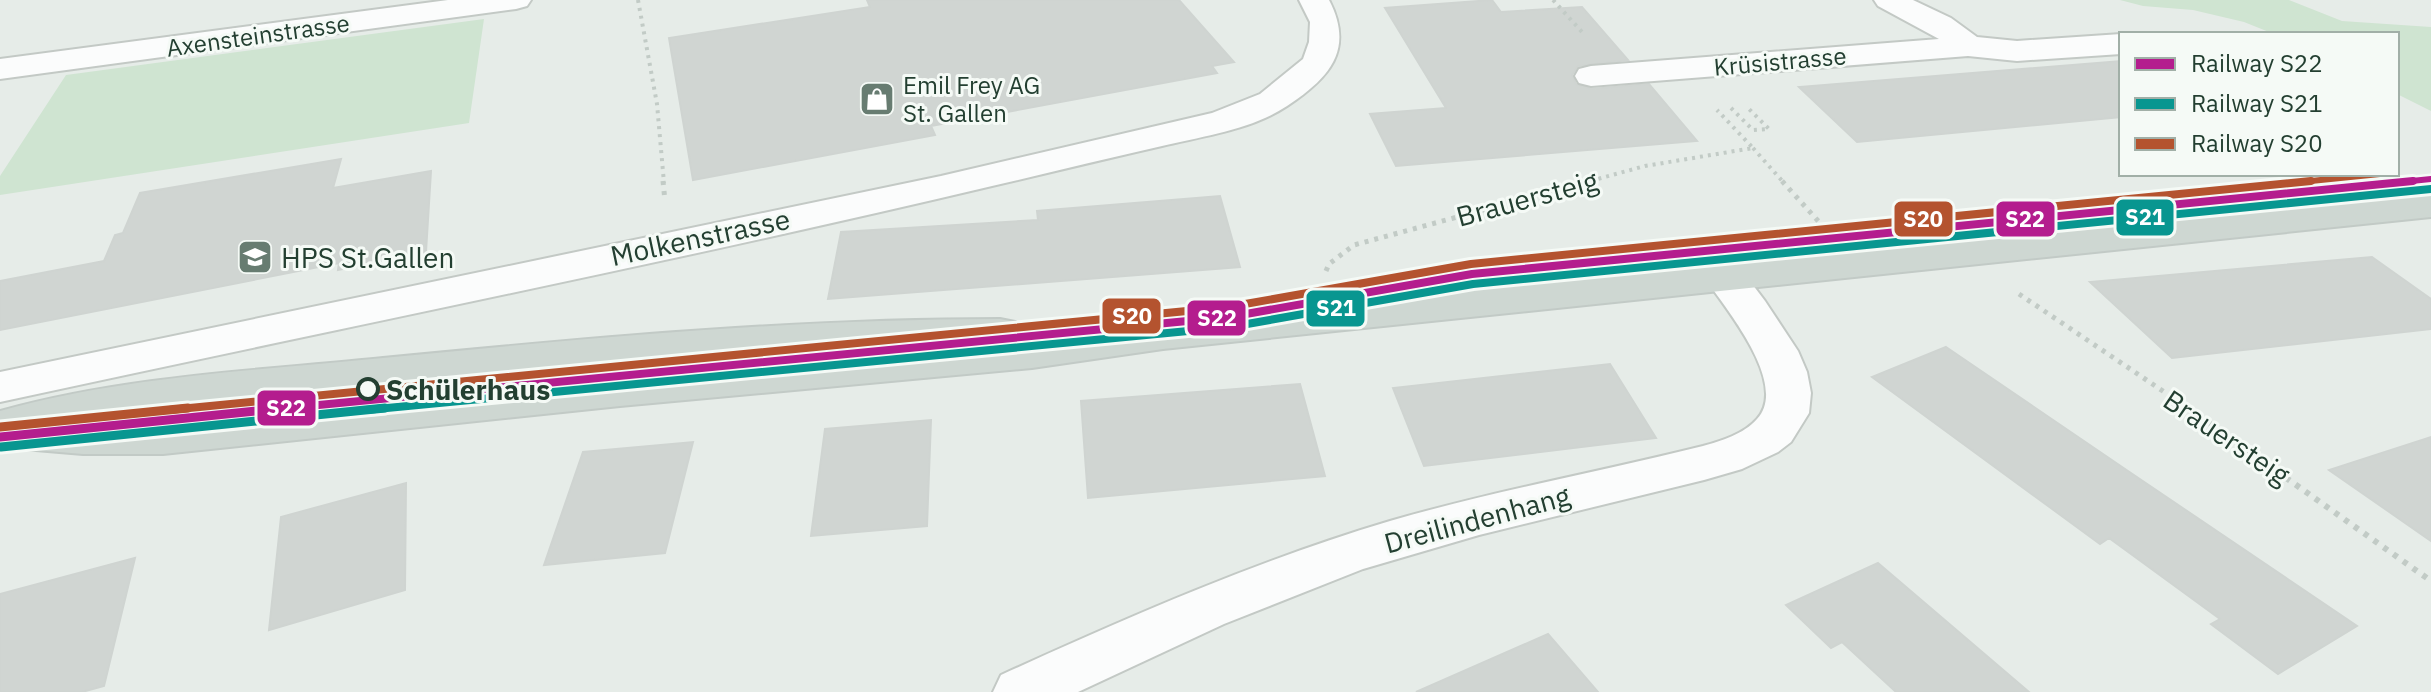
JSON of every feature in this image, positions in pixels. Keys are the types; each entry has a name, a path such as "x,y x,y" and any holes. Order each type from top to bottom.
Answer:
{"main road":[{"path":"0,430 83,438 163,438 620,391 1032,354 1163,335 2431,206"}],"street":[{"name":"Axensteinstrasse","path":"0,69 516,0"},
{"name":"Molkenstrasse","path":"0,387 941,187 1223,121 1272,101 1318,63 1325,42 1325,22 1314,0"},
{"name":"Krüsistrasse","path":"1889,0 1940,25 1968,46"},
{"name":"Krüsistrasse","path":"1591,76 1968,46 2017,51 2119,44"},
{"name":"Dreilindenhang","path":"1022,692 1196,614 1375,546 1490,512 1711,461 1748,447 1774,431 1786,409 1788,385 1770,341 1725,277"}],"path":[{"path":"638,0 657,104 664,187"},
{"path":"1553,0 1588,39"},
{"path":"1709,67 1769,129 1753,130 1723,98"},
{"path":"1708,99 1815,216"},
{"name":"Brauersteig","path":"1322,279 1329,264 1354,245 1645,166 1753,148"},
{"name":"Brauersteig","path":"2021,296 2243,445 2431,581"}],"green space":[{"path":"2120,0 2289,0 2342,21 2431,27 2431,111 2399,95 2399,32 2269,32 2244,22 2193,10 2143,6"},
{"path":"484,19 469,123 0,195 0,176 66,75"}],"building":[{"name":"Emil Frey AG St. Gallen","path":"867,0 1179,0 1234,62 1212,66 1217,73 931,126 935,135 693,180 669,38 870,7"},
{"path":"1492,0 1501,12 1582,7 1628,60 1578,66 1572,75 1576,84 1591,89 1649,84 1697,141 1396,166 1370,114 1446,108 1385,8"},
{"path":"2119,61 2119,117 1857,142 1799,87"},
{"name":"HPS St.Gallen","path":"341,159 333,188 431,171 426,252 338,270 339,263 0,330 0,281 104,261 115,235 123,233 140,193"},
{"path":"1220,196 1240,267 828,299 841,232 1038,220 1037,211"},
{"path":"2372,257 2431,299 2431,329 2172,358 2090,282"},
{"path":"1946,347 2357,626 2278,674 2211,624 2220,619 2109,538 2100,544 1872,377"},
{"path":"1610,364 1656,438 1424,466 1393,388"},
{"path":"1300,384 1325,476 1088,498 1081,401"},
{"path":"931,420 927,526 811,536 825,429"},
{"path":"2431,437 2431,541 2329,470"},
{"path":"693,442 665,553 544,565 583,452"},
{"path":"406,483 405,590 269,630 281,517"},
{"path":"135,558 104,686 82,692 0,692 0,594"},
{"path":"1878,563 2029,692 1896,692 1842,642 1831,648 1786,605"},
{"path":"1548,634 1598,692 1416,692"}],"rail line":[{"name":"S20","path":"0,427 626,363 1228,307 1471,264 2360,176"},
{"name":"S22","path":"0,437 627,373 1229,317 1472,274 2431,179"},
{"name":"S21","path":"1,447 628,383 1230,327 1473,284 2431,189"}],"place":[{"name":"Emil Frey AG St. Gallen","path":"877,99"},
{"name":"HPS St.Gallen","path":"255,257"},
{"name":"Schülerhaus","path":"368,389"}]}
